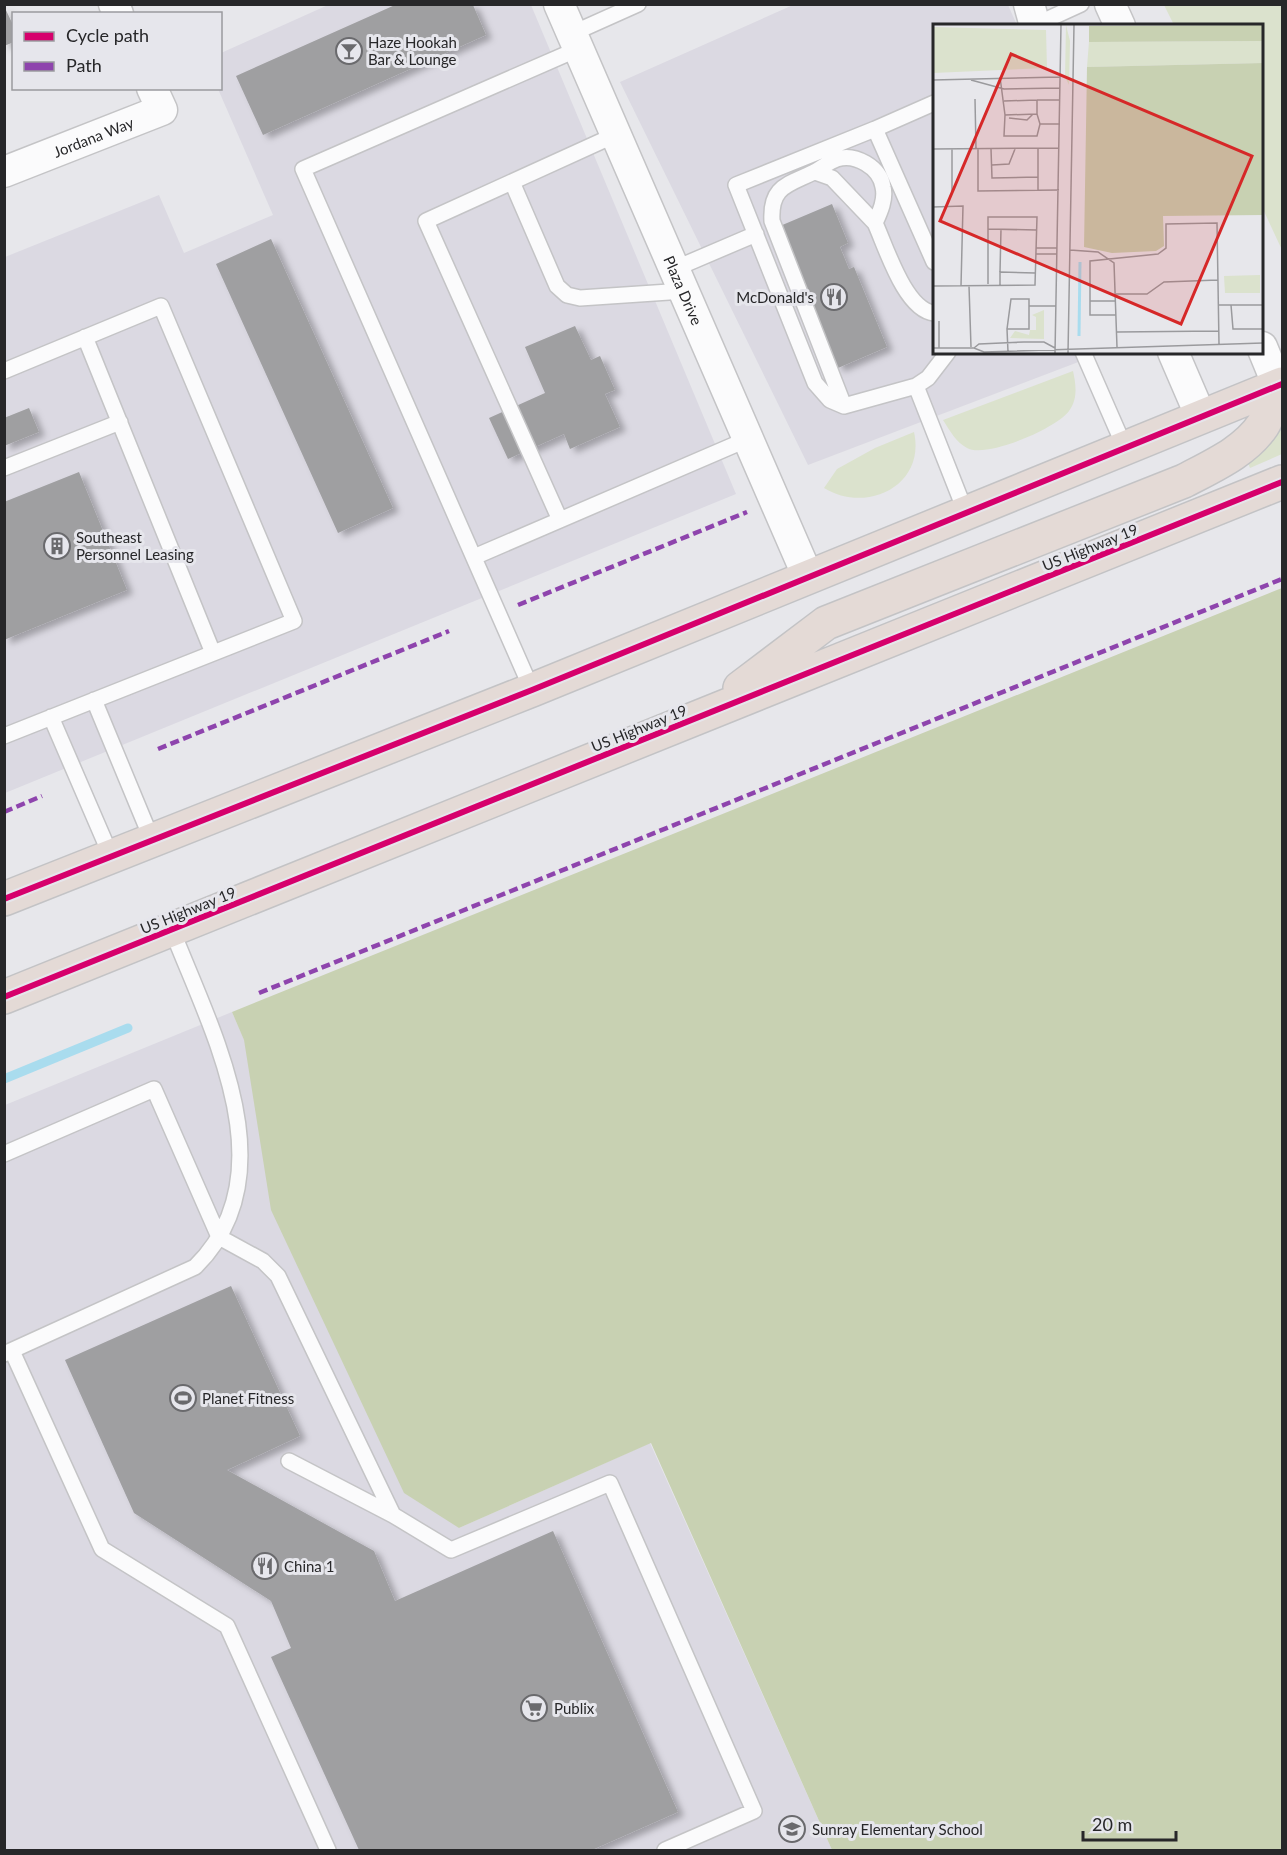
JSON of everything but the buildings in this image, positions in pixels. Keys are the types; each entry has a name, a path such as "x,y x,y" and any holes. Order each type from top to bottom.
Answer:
{"highway":[{"path":"4,899 532,690 1280,385"},
{"path":"705,714 826,623 1184,482 1221,461 1244,446 1263,424 1280,385"},
{"name":"US Highway 19","path":"4,997 1282,482"}],"street":[{"name":"Plaza Drive","path":"558,4 808,577"},
{"path":"1110,4 1119,24"},
{"name":"Jordana Way","path":"4,172 162,110 153,90"},
{"path":"1263,350 1280,385"},
{"path":"1174,354 1201,417"}],"lane":[{"path":"532,690 303,169 575,42 638,4"},
{"path":"1033,20 1081,4"},
{"path":"933,103 736,185 815,383 830,400 844,406 916,386 928,378 946,354"},
{"path":"875,129 933,260"},
{"path":"560,520 426,221 615,135"},
{"path":"844,406 772,220 774,202 783,186 814,172 835,159 847,157 869,165 883,186 883,198 875,223"},
{"path":"814,172 832,178 875,223 911,299 928,312 933,313"},
{"path":"512,182 557,286 567,295 580,298 679,280 756,234"},
{"path":"4,371 161,306 294,621 4,736"},
{"path":"86,337 213,653"},
{"path":"1084,354 1125,448"},
{"path":"916,386 966,513"},
{"path":"4,468 120,422"},
{"path":"474,557 748,439"},
{"path":"94,700 152,840"},
{"path":"51,717 111,856"},
{"path":"172,930 226,1066 238,1121 240,1175 233,1205 219,1237 209,1253 195,1267 8,1353 102,1549 227,1626 328,1851"},
{"path":"4,1154 154,1089 219,1237 263,1261 278,1276 393,1515"},
{"path":"289,1461 393,1515 451,1550 610,1484 754,1811 665,1851"}],"shaded area":[{"path":"328,5 531,5 736,494 5,793 5,257 159,195 184,253 273,215 218,90 222,90 222,53"},
{"path":"793,5 1008,5 1017,24 933,24 933,354 1099,354 808,465 620,82"},
{"path":"232,1012 459,1528 650,1443 832,1850 5,1850 5,1105"}],"green space":[{"path":"1164,5 1282,5 1282,250 1263,209 1263,24 1174,24"},
{"path":"1073,371 1075,397 1069,411 1051,426 1021,440 989,449 967,448 956,439 943,420"},
{"path":"1282,422 1282,454 1250,468 1248,463 1263,451"},
{"path":"914,432 915,451 911,467 902,480 889,490 874,496 857,498 840,495 824,488 837,469 875,448"},
{"path":"1282,588 1282,1850 832,1850 651,1443 459,1528 404,1493 271,1210 244,1040 232,1012"}],"waterway":[{"path":"4,1079 128,1028"}],"marked path":[{"path":"518,605 747,512"},
{"path":"259,993 1282,579"},
{"path":"158,749 449,631"},
{"path":"4,812 42,796"}],"cycle path":[{"path":"4,899 532,690 1282,384"},
{"path":"4,997 1282,482"}],"place":[{"name":"Haze Hookah Bar & Lounge","path":"349,51"},
{"name":"McDonald's","path":"834,297"},
{"name":"Southeast Personnel Leasing","path":"57,546"},
{"name":"Planet Fitness","path":"183,1398"},
{"name":"China 1","path":"265,1566"},
{"name":"Publix","path":"534,1708"},
{"name":"Sunray Elementary School","path":"792,1829"}]}
